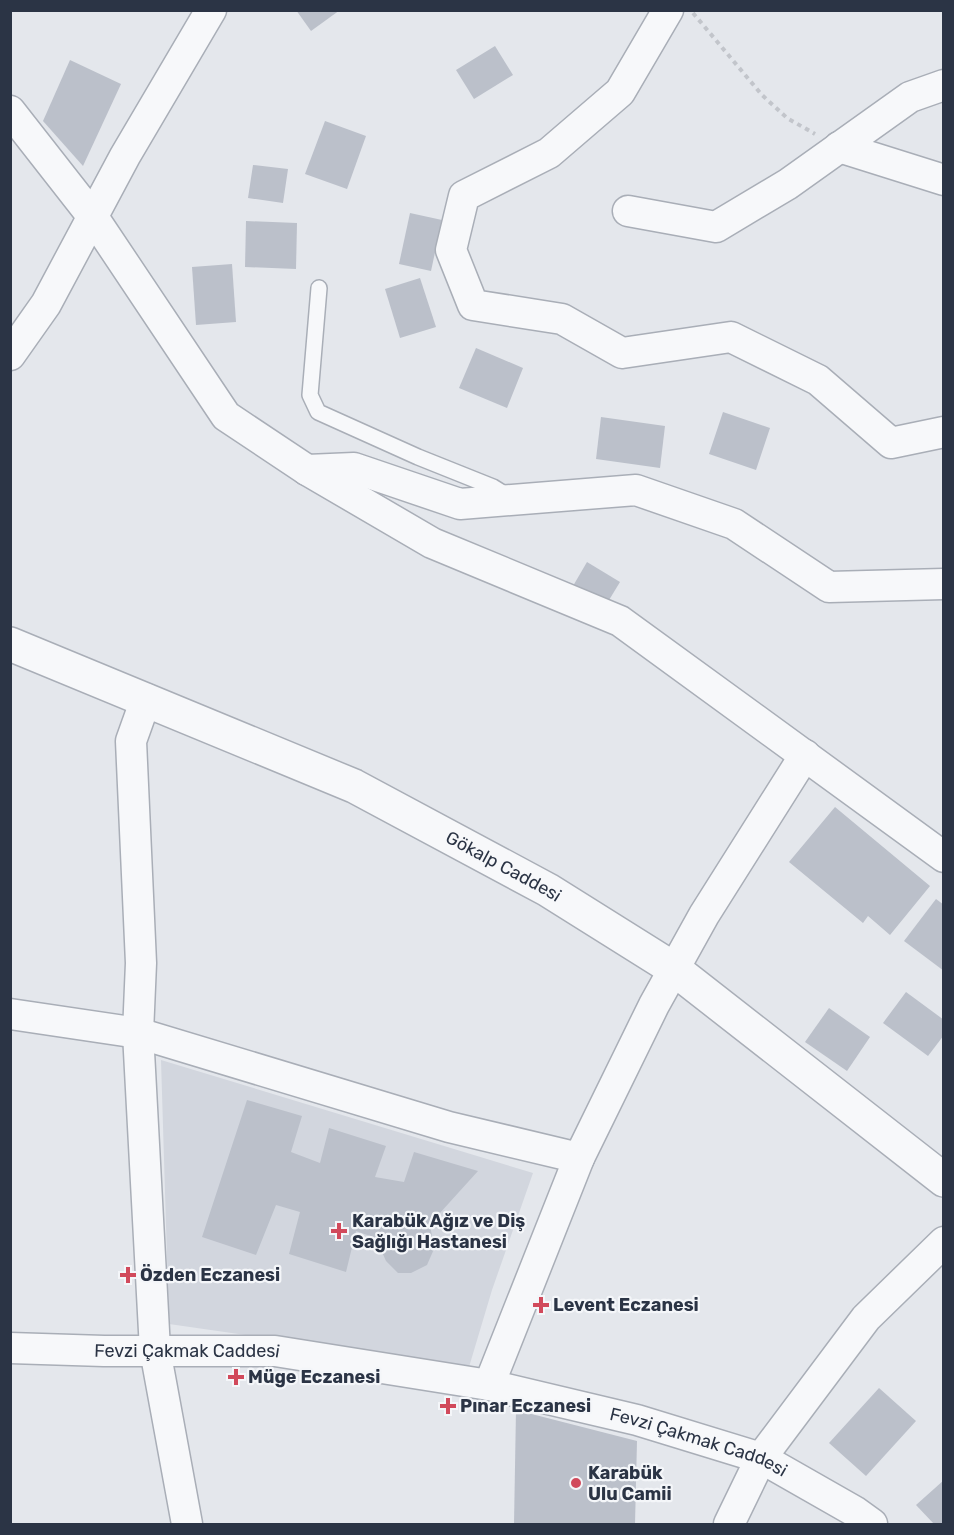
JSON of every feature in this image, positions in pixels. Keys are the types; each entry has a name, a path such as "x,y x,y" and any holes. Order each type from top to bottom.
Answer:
{"street":[{"path":"10,355 46,304 125,156 211,10"},
{"path":"668,10 620,92 549,153 464,196 451,250 473,305 562,319 622,353 731,337 818,380 891,443 944,432"},
{"path":"628,211 716,227 788,184 910,97 944,85"},
{"path":"10,111 93,217 226,416 307,470 432,543 620,621 944,856"},
{"path":"839,147 944,180"},
{"path":"307,470 354,468 460,504 636,490 734,524 829,587 944,584"},
{"name":"Gökalp Caddesi","path":"10,644 354,786 548,890 674,969 944,1180"},
{"path":"146,699 131,741 141,963 138,1033 154,1350 187,1524"},
{"path":"489,1385 579,1158 654,1005 704,915 805,755"},
{"path":"10,1014 138,1033 449,1127 579,1158"},
{"path":"729,1524 761,1458 866,1317 944,1242"},
{"name":"Fevzi Çakmak Caddesi","path":"10,1348 275,1351 489,1385 637,1420 761,1458 854,1511 872,1524"}],"lane":[{"path":"319,288 310,395 318,411 418,457 494,487 513,499"}],"path":[{"path":"691,10 762,95 787,118 839,147"}],"shaded area":[{"name":"Karabük Ağız ve Diş Sağlığı Hastanesi","path":"161,1060 533,1173 492,1290 469,1367 169,1324"}],"building":[{"path":"296,10 340,10 311,31"},
{"path":"495,46 513,75 474,99 456,70"},
{"path":"70,60 121,84 83,166 43,121"},
{"path":"325,121 366,136 347,189 305,174"},
{"path":"253,165 288,169 283,203 248,198"},
{"path":"410,213 442,220 431,271 399,264"},
{"path":"246,221 297,223 296,269 245,267"},
{"path":"232,264 236,322 196,325 192,267"},
{"path":"420,278 436,327 400,338 385,289"},
{"path":"476,348 523,368 507,408 459,388"},
{"path":"723,412 770,428 756,470 709,454"},
{"path":"601,417 665,426 660,468 596,459"},
{"path":"587,562 620,582 606,605 573,586"},
{"path":"835,807 930,886 890,935 868,916 863,923 789,862"},
{"path":"936,899 944,905 944,971 904,941"},
{"path":"906,992 944,1020 944,1035 928,1056 883,1023"},
{"path":"829,1008 870,1037 847,1071 805,1042"},
{"path":"247,1100 302,1116 291,1152 320,1163 329,1128 386,1146 375,1177 404,1182 414,1152 478,1171 430,1224 434,1249 427,1265 411,1273 398,1273 386,1261 382,1252 384,1241 356,1231 346,1272 289,1254 300,1212 276,1205 256,1255 202,1237"},
{"path":"879,1388 916,1421 866,1476 829,1443"},
{"name":"Karabük Ulu Camii","path":"516,1410 637,1441 635,1524 514,1524"},
{"path":"944,1480 944,1524 934,1524 916,1505"}],"place":[{"name":"Karabük Ağız ve Diş Sağlığı Hastanesi","path":"339,1231"},
{"name":"Özden Eczanesi","path":"128,1275"},
{"name":"Levent Eczanesi","path":"541,1305"},
{"name":"Müge Eczanesi","path":"236,1377"},
{"name":"Pınar Eczanesi","path":"448,1406"},
{"name":"Karabük Ulu Camii","path":"576,1483"}]}
